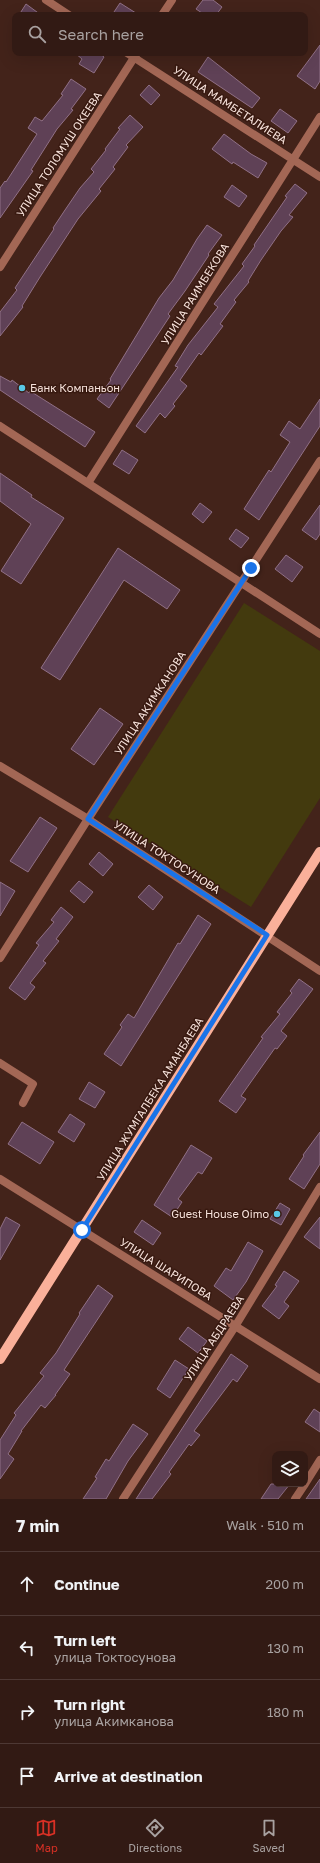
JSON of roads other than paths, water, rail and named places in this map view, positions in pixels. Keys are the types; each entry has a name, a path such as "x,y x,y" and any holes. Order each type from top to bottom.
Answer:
{"main road":[{"name":"УЛИЦА ЖУМГАЛБЕКА АМАНБАЕВА","path":"0,1359 320,852"}],"street":[{"path":"46,0 64,12"},
{"path":"164,12 172,0"},
{"name":"УЛИЦА ТОЛОМУШ ОКЕЕВА","path":"0,268 132,56"},
{"name":"УЛИЦА МАМБЕТАЛИЕВА","path":"135,56 320,177"},
{"name":"УЛИЦА РАИМБЕКОВА","path":"88,483 320,117"},
{"path":"0,426 320,634"},
{"name":"УЛИЦА АКИМКАНОВА","path":"0,958 88,819 320,461"},
{"name":"УЛИЦА ТОКТОСУНОВА","path":"0,766 88,819 320,971"},
{"path":"0,1063 33,1084 23,1103"},
{"name":"УЛИЦА ШАРИПОВА","path":"0,1179 236,1325 320,1379"},
{"name":"УЛИЦА АБДРАЕВА","path":"123,1499 236,1325 320,1187"},
{"path":"308,1479 320,1460"},
{"path":"295,1499 303,1487"}],"place":[{"name":"Банк Компаньон","path":"22,388"},
{"name":"Guest House Oimo","path":"277,1214"}]}
